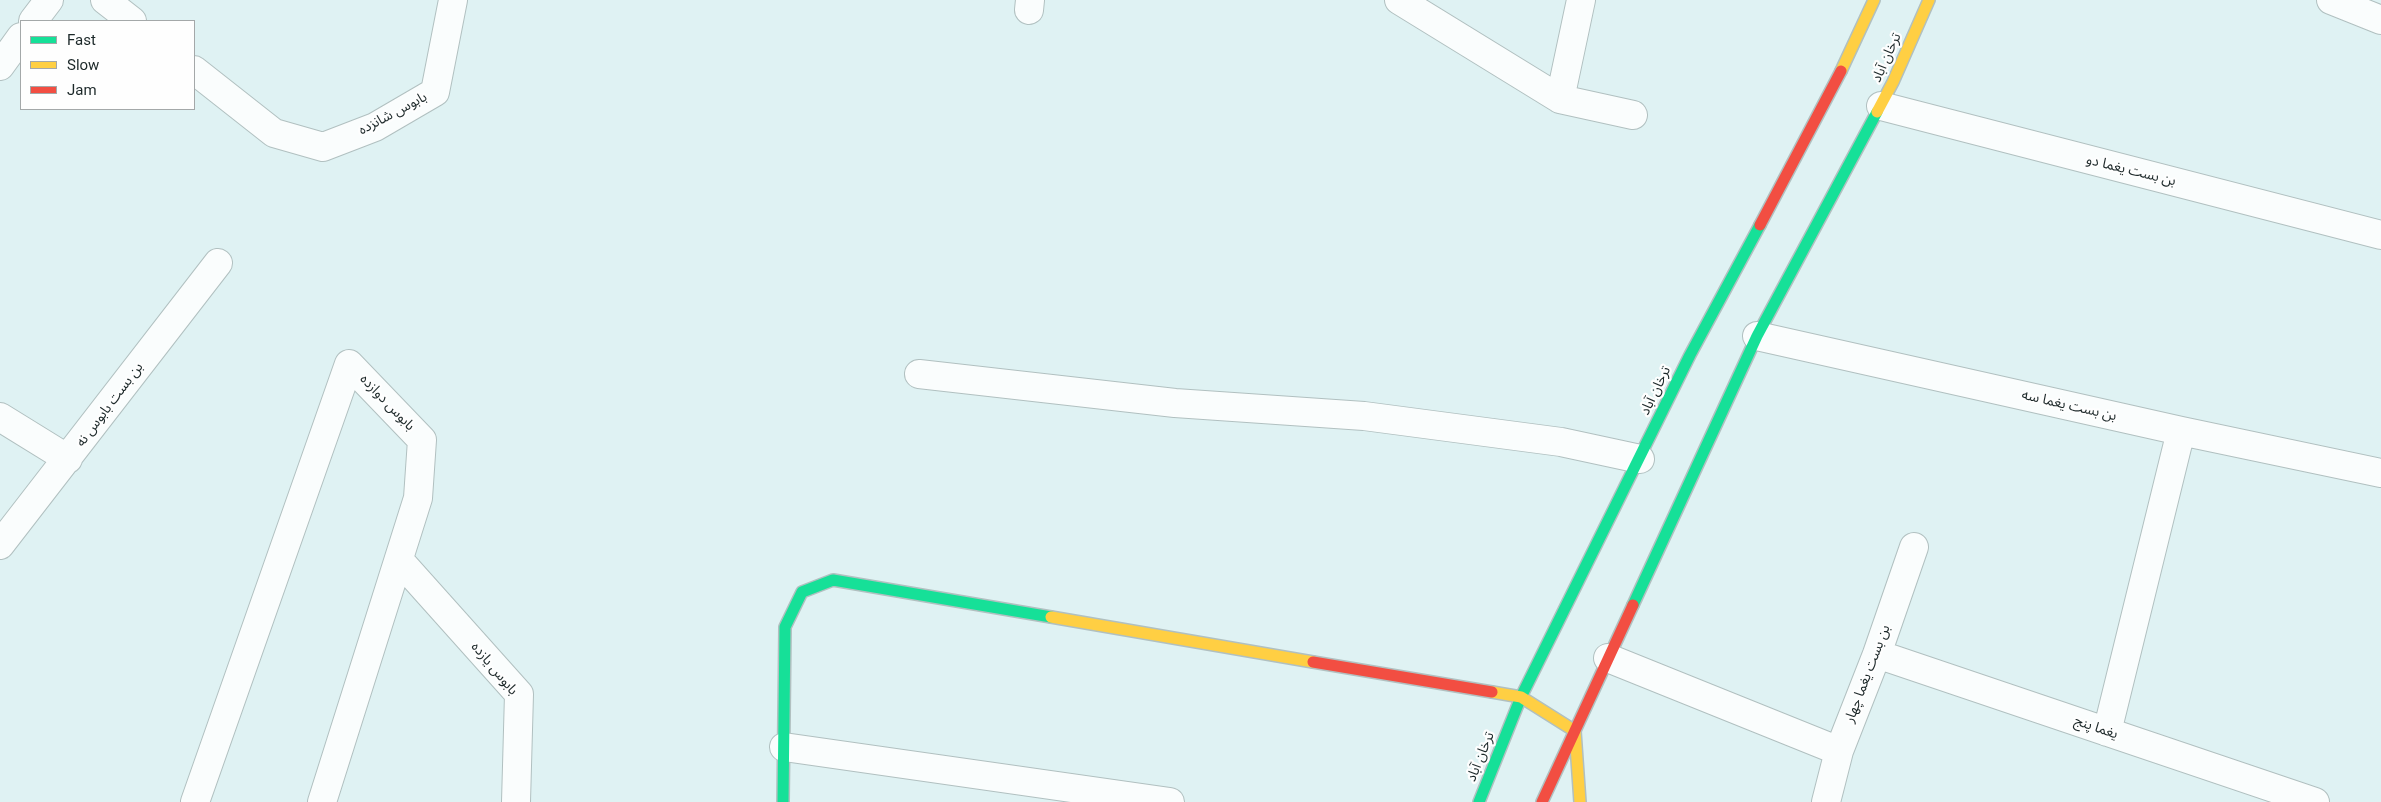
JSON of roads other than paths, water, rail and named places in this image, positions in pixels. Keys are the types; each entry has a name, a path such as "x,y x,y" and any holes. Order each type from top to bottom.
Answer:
{"street":[{"path":"34,20 49,0"},
{"path":"105,0 131,20"},
{"name":"بابوس شانزده","path":"195,71 274,134 323,147 375,128 435,92 453,0"},
{"path":"1399,0 1560,99 1633,115"},
{"path":"1560,99 1581,0"},
{"name":"ترخان آباد","path":"1479,802 1521,697 1690,355 1825,104 1874,0"},
{"name":"ترخان آباد","path":"1542,802 1757,336 1880,106 1929,0"},
{"path":"2331,0 2381,20"},
{"path":"0,66 20,38"},
{"name":"بن بست یغما دو","path":"1880,106 2381,235"},
{"name":"بن بست بابوس نه","path":"0,545 218,263"},
{"name":"بن بست یغما سه","path":"1757,336 2181,431 2381,473"},
{"name":"بابوس دوازده","path":"194,802 349,364 422,440 418,498 400,562 322,802"},
{"path":"919,374 1175,403 1364,416 1561,442 1640,459"},
{"path":"0,416 68,459"},
{"path":"2107,732 2181,431"},
{"name":"بن بست یغما چهار","path":"1826,802 1839,751 1877,654 1914,547"},
{"name":"بابوس یازده","path":"400,562 519,694 516,802"},
{"path":"783,802 785,627 802,592 834,580 1521,697 1575,731 1580,802"},
{"name":"یغما پنج","path":"1877,654 2315,802"},
{"path":"1608,658 1839,751"},
{"path":"784,747 1170,802"}]}
